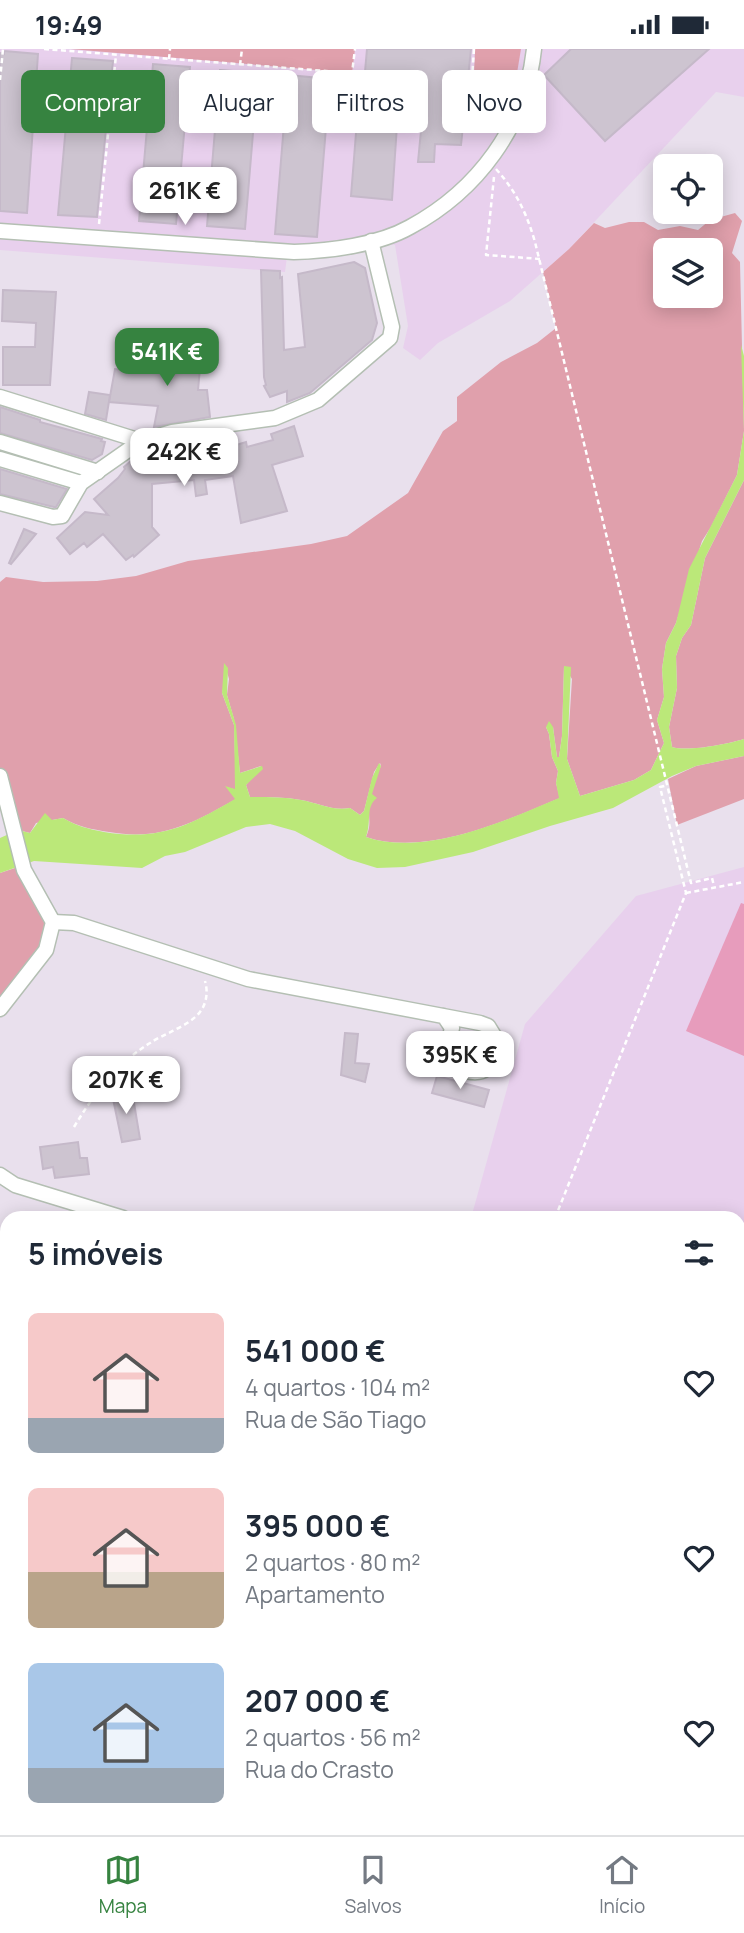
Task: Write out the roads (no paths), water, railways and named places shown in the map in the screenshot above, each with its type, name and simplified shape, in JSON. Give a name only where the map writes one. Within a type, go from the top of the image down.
[{"type":"street","points":[[0,231],[295,252],[327,251],[408,229],[466,186],[501,144],[523,101],[534,49]]},
{"type":"street","points":[[0,503],[53,517],[62,516],[81,484],[141,441],[172,432],[275,418],[318,400],[390,338],[393,327],[371,241]]},
{"type":"street","points":[[0,397],[141,441]]},
{"type":"street","points":[[0,442],[98,472]]},
{"type":"street","points":[[0,459],[81,484]]},
{"type":"street","points":[[0,776],[24,870],[53,922],[46,950],[0,1009]]},
{"type":"street","points":[[53,922],[74,923],[248,978],[444,1016],[480,1023],[488,1026],[496,1039],[492,1060],[481,1072],[472,1073],[453,1062],[448,1050],[452,1028],[444,1016]]},
{"type":"street","points":[[0,1175],[15,1185],[100,1211]]}]
